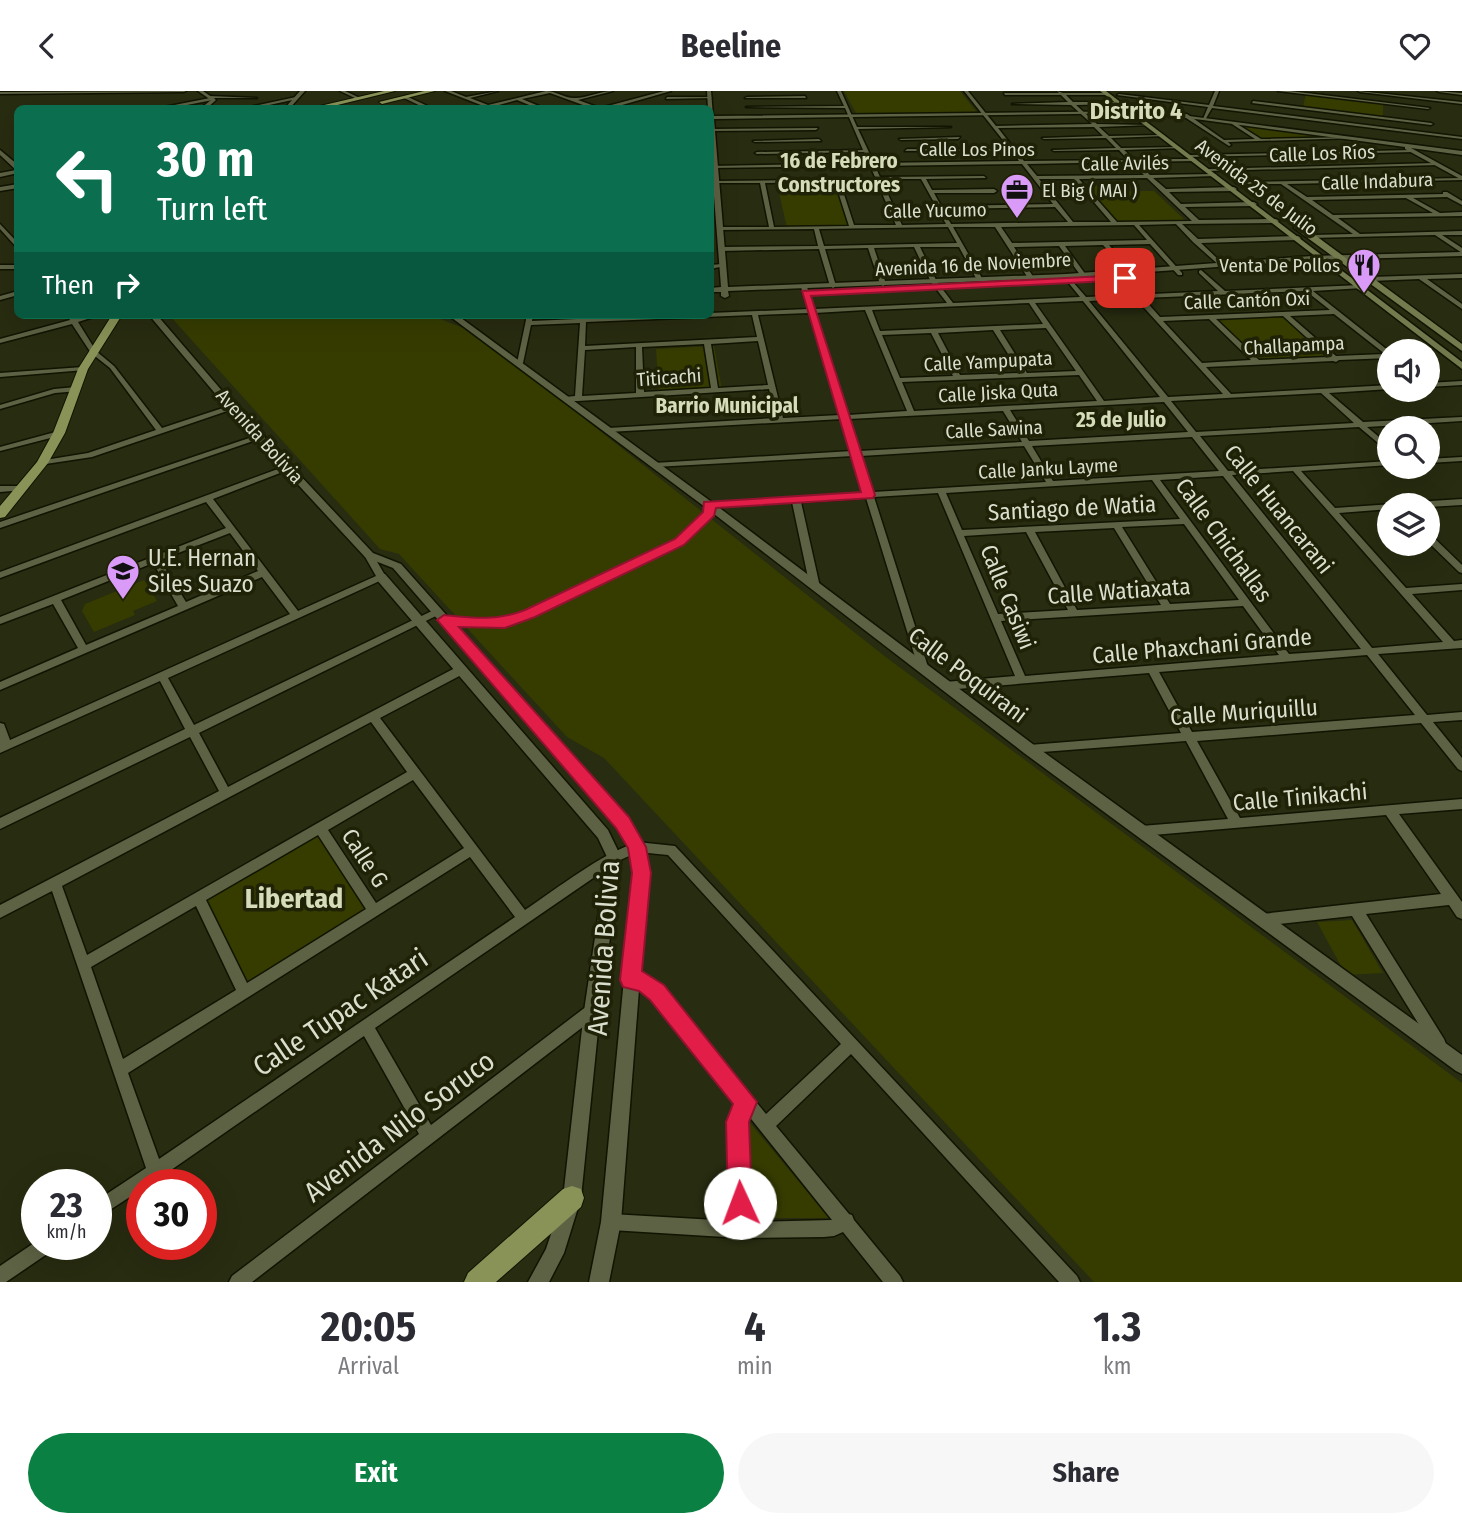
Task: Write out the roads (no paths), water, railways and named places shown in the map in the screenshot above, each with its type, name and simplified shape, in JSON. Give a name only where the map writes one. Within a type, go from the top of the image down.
[{"type":"main road","points":[[327,105],[392,91]]},
{"type":"main road","points":[[370,105],[432,91]]},
{"type":"main road","points":[[1111,93],[1119,103],[1136,111]]},
{"type":"main road","points":[[1111,93],[1136,111]]},
{"type":"main road","name":"Avenida 25 de Julio","points":[[1136,111],[1148,125],[1195,157]]},
{"type":"main road","name":"Avenida 25 de Julio","points":[[1136,111],[1214,172],[1270,206]]},
{"type":"main road","name":"Avenida 25 de Julio","points":[[1236,186],[1254,204],[1323,259],[1462,366]]},
{"type":"main road","name":"Avenida 25 de Julio","points":[[1291,221],[1462,348]]},
{"type":"main road","points":[[0,514],[42,463],[59,433],[83,369],[114,319]]},
{"type":"main road","points":[[477,1282],[572,1198]]},
{"type":"street","points":[[0,93],[184,91]]},
{"type":"street","points":[[200,91],[212,98]]},
{"type":"street","points":[[247,105],[265,91]]},
{"type":"street","points":[[290,105],[303,91]]},
{"type":"street","points":[[341,91],[358,98]]},
{"type":"street","points":[[447,91],[482,105]]},
{"type":"street","points":[[465,98],[496,91]]},
{"type":"street","points":[[495,105],[550,91],[589,105]]},
{"type":"street","points":[[575,100],[611,91]]},
{"type":"street","points":[[648,91],[667,98],[709,94]]},
{"type":"street","points":[[615,105],[669,91]]},
{"type":"street","points":[[745,91],[751,118]]},
{"type":"street","points":[[802,91],[808,107]]},
{"type":"street","points":[[839,91],[900,227]]},
{"type":"street","points":[[966,91],[1072,224]]},
{"type":"street","points":[[1160,91],[1177,92],[1172,102]]},
{"type":"street","points":[[1205,118],[1217,91]]},
{"type":"street","points":[[1249,111],[1256,91]]},
{"type":"street","points":[[1280,91],[1428,108]]},
{"type":"street","points":[[1360,91],[1461,103]]},
{"type":"street","points":[[1439,91],[1460,93],[1462,110]]},
{"type":"street","points":[[1061,92],[1197,222]]},
{"type":"street","points":[[0,100],[14,93]]},
{"type":"street","points":[[1004,93],[1023,115]]},
{"type":"street","points":[[1004,93],[1111,93],[1462,138]]},
{"type":"street","points":[[1290,107],[1294,93]]},
{"type":"street","points":[[405,97],[423,105]]},
{"type":"street","points":[[747,98],[805,97]]},
{"type":"street","points":[[206,105],[212,98]]},
{"type":"street","points":[[176,105],[212,98],[256,98]]},
{"type":"street","points":[[262,105],[296,98]]},
{"type":"street","points":[[666,104],[667,98]]},
{"type":"street","points":[[518,99],[533,105]]},
{"type":"street","points":[[1427,99],[1433,135]]},
{"type":"street","points":[[1252,102],[1431,124]]},
{"type":"street","points":[[1014,104],[1119,103]]},
{"type":"street","points":[[1389,119],[1390,103]]},
{"type":"street","points":[[748,107],[846,107]]},
{"type":"street","points":[[714,116],[1023,115],[1136,111],[1459,152]]},
{"type":"street","points":[[941,116],[965,150]]},
{"type":"street","points":[[1186,116],[1243,154]]},
{"type":"street","points":[[811,117],[823,152]]},
{"type":"street","points":[[1205,118],[1399,144],[1462,179]]},
{"type":"street","points":[[1332,134],[1334,122]]},
{"type":"street","points":[[1234,123],[1260,140]]},
{"type":"street","points":[[994,127],[1148,125]]},
{"type":"street","points":[[857,128],[949,127]]},
{"type":"street","points":[[1034,127],[1066,163]]},
{"type":"street","points":[[714,128],[816,129]]},
{"type":"street","points":[[895,128],[916,164]]},
{"type":"street","points":[[754,129],[760,166]]},
{"type":"street","points":[[1044,138],[1163,136]]},
{"type":"street","points":[[901,139],[957,138]]},
{"type":"street","points":[[1224,141],[1351,139],[1372,151]]},
{"type":"street","points":[[755,141],[819,140]]},
{"type":"street","points":[[1054,150],[1179,148]]},
{"type":"street","points":[[907,150],[1013,150]]},
{"type":"street","name":"Calle Los Pinos","points":[[714,167],[1134,162],[1243,154],[1412,151]]},
{"type":"street","points":[[0,152],[14,165]]},
{"type":"street","points":[[757,153],[865,152]]},
{"type":"street","points":[[1308,152],[1353,181]]},
{"type":"street","points":[[0,159],[8,157]]},
{"type":"street","points":[[976,163],[1005,206]]},
{"type":"street","name":"Calle Los Ríos","points":[[1214,172],[1436,164]]},
{"type":"street","name":"Calle Avilés","points":[[1035,178],[1150,177],[1214,172]]},
{"type":"street","points":[[725,293],[719,203],[715,184],[984,177]]},
{"type":"street","points":[[1075,177],[1115,223]]},
{"type":"street","points":[[923,178],[980,280]]},
{"type":"street","points":[[1164,191],[1283,183],[1462,179]]},
{"type":"street","points":[[1421,180],[1462,203]]},
{"type":"street","points":[[837,181],[852,227]]},
{"type":"street","points":[[762,182],[772,229]]},
{"type":"street","points":[[1283,183],[1358,235]]},
{"type":"street","points":[[931,192],[994,191]]},
{"type":"street","name":"Calle Indabura","points":[[1307,199],[1448,195]]},
{"type":"street","points":[[1407,196],[1439,215]]},
{"type":"street","points":[[1349,198],[1358,204]]},
{"type":"street","points":[[714,203],[719,203]]},
{"type":"street","points":[[1180,206],[1254,204]]},
{"type":"street","points":[[939,208],[1058,205]]},
{"type":"street","points":[[1367,210],[1377,216]]},
{"type":"street","points":[[1332,217],[1462,214]]},
{"type":"street","name":"Calle Yucumo","points":[[714,224],[772,229],[1276,221]]},
{"type":"street","points":[[1177,222],[1220,264]]},
{"type":"street","points":[[1135,223],[1177,271]]},
{"type":"street","points":[[997,225],[1031,278]]},
{"type":"street","points":[[0,226],[3,236]]},
{"type":"street","points":[[816,228],[833,286]]},
{"type":"street","points":[[1434,233],[1462,252]]},
{"type":"street","points":[[1312,237],[1462,233]]},
{"type":"street","points":[[1195,241],[1298,238]]},
{"type":"street","points":[[1010,245],[1150,241]]},
{"type":"street","points":[[1060,243],[1083,275]]},
{"type":"street","points":[[1105,243],[1129,271]]},
{"type":"street","points":[[916,245],[934,282],[952,306]]},
{"type":"street","points":[[714,246],[960,245]]},
{"type":"street","points":[[870,246],[883,284]]},
{"type":"street","points":[[1323,259],[1462,252]]},
{"type":"street","name":"Avenida 16 de Noviembre","points":[[714,296],[725,293],[805,290],[941,288],[1177,271],[1220,264],[1323,259]]},
{"type":"street","name":"Avenida 16 de Noviembre","points":[[805,290],[833,286],[1031,278],[1068,279],[1129,271],[1201,272],[1320,262],[1323,259]]},
{"type":"street","points":[[714,267],[722,266]]},
{"type":"street","points":[[1201,272],[1223,293]]},
{"type":"street","points":[[1371,279],[1462,276]]},
{"type":"street","points":[[1420,277],[1462,307]]},
{"type":"street","name":"Calle Huancarani","points":[[1068,279],[1462,766]]},
{"type":"street","points":[[714,315],[1361,287]]},
{"type":"street","points":[[1307,289],[1377,345]]},
{"type":"street","points":[[805,290],[924,670]]},
{"type":"street","name":"Avenida 16 de Noviembre","points":[[714,291],[725,293]]},
{"type":"street","points":[[1138,297],[1228,395]]},
{"type":"street","points":[[1450,299],[1462,298]]},
{"type":"street","points":[[1031,302],[1101,402]]},
{"type":"street","points":[[868,309],[911,413]]},
{"type":"street","name":"Calle Cantón Oxi","points":[[1160,319],[1336,312]]},
{"type":"street","points":[[755,314],[780,420]]},
{"type":"street","points":[[1285,315],[1336,359]]},
{"type":"street","points":[[1211,317],[1256,362]]},
{"type":"street","points":[[0,341],[69,319]]},
{"type":"street","points":[[73,319],[93,352],[107,361],[161,432]]},
{"type":"street","name":"Avenida Bolivia","points":[[156,319],[232,408],[369,555],[380,577],[603,834],[614,857],[592,1011],[572,1198],[563,1231],[538,1282]]},
{"type":"street","name":"Calle Poquirani","points":[[458,319],[573,399],[608,430],[1028,749],[1462,1065]]},
{"type":"street","points":[[520,363],[529,319],[583,322],[628,319]]},
{"type":"street","points":[[573,399],[583,348],[583,322]]},
{"type":"street","points":[[878,333],[1048,326]]},
{"type":"street","points":[[996,329],[1025,375]]},
{"type":"street","points":[[933,332],[958,379]]},
{"type":"street","points":[[583,348],[761,339]]},
{"type":"street","points":[[707,342],[715,390]]},
{"type":"street","points":[[639,345],[640,395]]},
{"type":"street","name":"Challapampa","points":[[1200,365],[1377,357]]},
{"type":"street","points":[[0,375],[83,369]]},
{"type":"street","name":"Calle Yampupata","points":[[898,380],[1080,373]]},
{"type":"street","points":[[1440,384],[1462,383]]},
{"type":"street","name":"Titicachi","points":[[573,399],[771,387]]},
{"type":"street","name":"Calle Jiska Quta","points":[[608,430],[1377,388]]},
{"type":"street","points":[[0,407],[54,391],[76,389]]},
{"type":"street","points":[[1323,391],[1377,440]]},
{"type":"street","points":[[42,463],[89,455],[232,408]]},
{"type":"street","points":[[1004,408],[1051,484]]},
{"type":"street","name":"Calle Sawina","points":[[653,464],[1462,419]]},
{"type":"street","points":[[0,449],[59,433]]},
{"type":"street","points":[[0,525],[261,437]]},
{"type":"street","points":[[1440,460],[1462,459]]},
{"type":"street","name":"Calle Janku Layme","points":[[709,505],[1377,464]]},
{"type":"street","points":[[0,575],[289,468]]},
{"type":"street","points":[[1296,469],[1403,591],[1457,644]]},
{"type":"street","name":"Calle Chichallas","points":[[1155,478],[1287,659]]},
{"type":"street","points":[[0,489],[23,488]]},
{"type":"street","name":"Calle Casiwi","points":[[941,491],[1021,680]]},
{"type":"street","points":[[208,498],[296,615]]},
{"type":"street","points":[[796,499],[815,587]]},
{"type":"street","points":[[1440,503],[1462,502]]},
{"type":"street","points":[[0,824],[419,621],[441,616],[483,625],[505,623],[530,614],[680,542],[709,513],[709,505]]},
{"type":"street","points":[[1332,510],[1377,507]]},
{"type":"street","name":"Santiago de Watia","points":[[961,533],[1185,521]]},
{"type":"street","points":[[1116,524],[1167,607]]},
{"type":"street","points":[[0,621],[231,529]]},
{"type":"street","points":[[1029,529],[1074,613]]},
{"type":"street","points":[[1440,549],[1462,570]]},
{"type":"street","name":"Avenida Bolivia","points":[[369,555],[397,566],[623,823],[637,847],[641,873],[611,1222],[599,1282]]},
{"type":"street","points":[[155,559],[184,607]]},
{"type":"street","points":[[0,686],[263,573]]},
{"type":"street","points":[[0,727],[3,747],[380,577]]},
{"type":"street","points":[[1403,591],[1462,587]]},
{"type":"street","points":[[55,599],[84,650]]},
{"type":"street","name":"Calle Watiaxata","points":[[996,618],[1245,603]]},
{"type":"street","name":"Calle Phaxchani Grande","points":[[945,686],[1457,644]]},
{"type":"street","points":[[0,912],[461,670]]},
{"type":"street","points":[[1152,670],[1237,823]]},
{"type":"street","points":[[162,676],[226,793]]},
{"type":"street","name":"Calle Muriquillu","points":[[1028,749],[1462,716]]},
{"type":"street","points":[[373,717],[523,918]]},
{"type":"street","points":[[84,964],[415,773]]},
{"type":"street","name":"Calle Tinikachi","points":[[1141,831],[1462,804]]},
{"type":"street","points":[[1389,810],[1462,913]]},
{"type":"street","name":"Calle G","points":[[320,828],[374,911]]},
{"type":"street","points":[[637,847],[671,850],[1071,1282]]},
{"type":"street","name":"Calle Tupac Katari","points":[[158,1169],[523,918],[614,857],[637,847]]},
{"type":"street","points":[[121,1069],[473,849]]},
{"type":"street","points":[[55,883],[154,1169]]},
{"type":"street","points":[[198,898],[244,992]]},
{"type":"street","points":[[1262,920],[1452,899]]},
{"type":"street","points":[[1355,909],[1444,1052]]},
{"type":"street","points":[[631,980],[644,982],[657,993],[894,1282]]},
{"type":"street","name":"Avenida Nilo Soruco","points":[[238,1282],[592,1011]]},
{"type":"street","points":[[366,1026],[429,1136]]},
{"type":"street","points":[[765,1125],[850,1045]]},
{"type":"street","points":[[741,1230],[737,1122],[746,1102]]},
{"type":"street","points":[[611,1222],[741,1230],[824,1229],[834,1228],[846,1221]]},
{"type":"street","points":[[0,1276],[24,1260]]},
{"type":"place","name":"El Big ( MAI )","points":[[1017,220]]},
{"type":"place","name":"Venta De Pollos","points":[[1364,295]]},
{"type":"place","name":"U.E. Hernan Siles Suazo","points":[[123,601]]},
{"type":"district","name":"Distrito 4","points":[[1136,111]]},
{"type":"district","name":"16 de Febrero Constructores","points":[[839,173]]},
{"type":"district","name":"Barrio Municipal","points":[[727,406]]},
{"type":"district","name":"25 de Julio","points":[[1121,420]]},
{"type":"district","name":"Libertad","points":[[294,898]]}]
